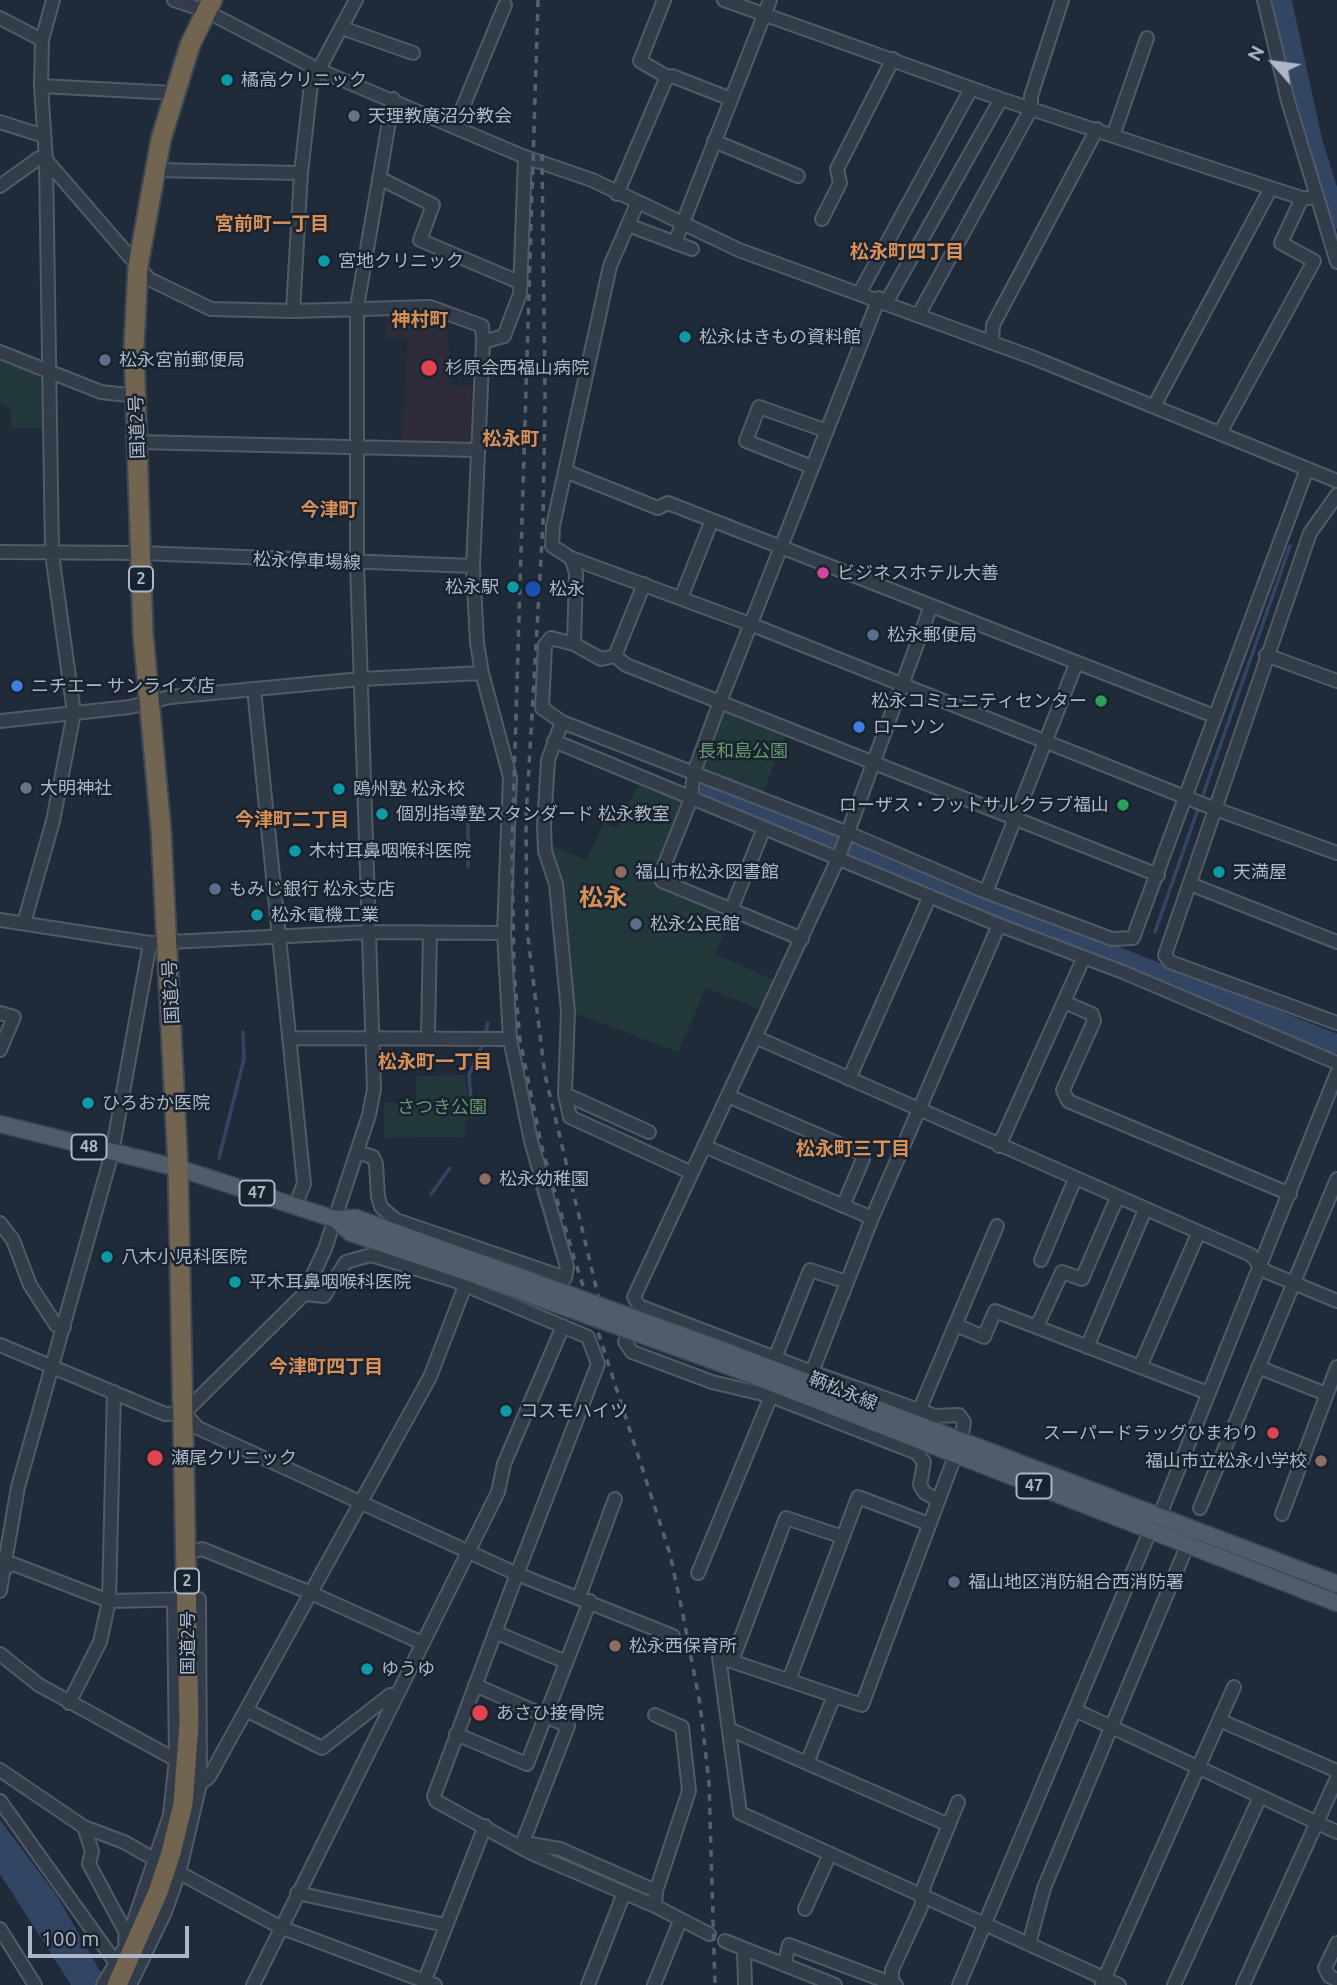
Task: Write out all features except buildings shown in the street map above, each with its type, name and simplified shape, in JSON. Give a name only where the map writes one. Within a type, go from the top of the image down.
[{"type":"highway","name":"国道2号","points":[[119,1980],[158,1892],[183,1804],[188,1724],[181,1599],[187,1553],[178,1168],[170,970],[159,942],[150,702],[143,633],[136,396],[138,266],[154,170],[174,93],[190,45],[209,6]]},
{"type":"main road","name":"48","points":[[0,1124],[178,1168]]},
{"type":"main road","name":"鞆松永線","points":[[178,1168],[335,1219],[351,1233],[481,1270],[961,1440],[1337,1584]]},
{"type":"main road","name":"鞆松永線","points":[[734,1361],[954,1456],[1337,1603]]},
{"type":"street","points":[[24,923],[53,821],[74,713],[52,554],[46,160],[41,86],[42,40],[52,0]]},
{"type":"street","points":[[174,0],[209,6],[319,70],[525,157],[592,180],[637,204],[739,250],[992,341],[1337,481]]},
{"type":"street","points":[[293,311],[302,173],[312,84],[356,0]]},
{"type":"street","points":[[664,0],[640,61],[669,78],[731,99]]},
{"type":"street","points":[[724,0],[1001,100],[1303,198],[1317,198]]},
{"type":"street","points":[[675,243],[770,0]]},
{"type":"street","points":[[919,314],[1031,109],[1031,96],[1062,0]]},
{"type":"street","points":[[1264,0],[1288,101],[1337,262]]},
{"type":"street","points":[[455,126],[505,5]]},
{"type":"street","points":[[0,18],[42,40]]},
{"type":"street","points":[[342,28],[414,53]]},
{"type":"street","points":[[1114,136],[1147,38]]},
{"type":"street","points":[[822,219],[840,183],[837,169],[893,60]]},
{"type":"street","points":[[617,194],[666,79],[669,78]]},
{"type":"street","points":[[41,86],[174,93]]},
{"type":"street","points":[[860,292],[971,89]]},
{"type":"street","points":[[0,1345],[53,1365],[165,1415],[184,1413],[304,1294],[335,1219],[357,1152],[373,1089],[357,563],[357,307],[393,99]]},
{"type":"street","points":[[802,939],[662,881],[660,876],[691,799],[695,772],[750,624],[812,467],[883,300],[1001,100]]},
{"type":"street","points":[[0,122],[44,136]]},
{"type":"street","points":[[992,341],[993,325],[1097,129]]},
{"type":"street","points":[[714,141],[798,176]]},
{"type":"street","points":[[483,342],[504,336],[520,295],[525,157]]},
{"type":"street","points":[[0,186],[39,158],[46,160],[149,279],[211,309],[293,311],[357,307],[430,307],[482,326],[473,566],[477,643],[482,673],[510,777],[504,933],[510,1039],[531,1141],[567,1267],[548,1320]]},
{"type":"street","points":[[154,170],[302,173]]},
{"type":"street","points":[[379,178],[433,205],[420,240],[521,283]]},
{"type":"street","points":[[1154,406],[1271,188]]},
{"type":"street","points":[[1220,433],[1314,261],[1281,243],[1303,198]]},
{"type":"street","points":[[637,204],[610,266],[553,526],[552,546],[570,558],[750,624],[1212,808],[1337,853]]},
{"type":"street","points":[[628,225],[692,249]]},
{"type":"street","points":[[0,352],[100,392],[136,396]]},
{"type":"street","points":[[812,467],[746,442],[759,407],[827,431]]},
{"type":"street","points":[[138,442],[477,450]]},
{"type":"street","points":[[615,656],[601,659],[574,644],[551,638],[545,645],[542,708],[562,722],[846,832],[986,892],[1112,939],[1133,938],[1190,799],[1214,716],[1307,469]]},
{"type":"street","points":[[565,471],[658,508],[668,503],[1214,716]]},
{"type":"street","points":[[1337,495],[1310,533],[1212,808],[1190,884],[1165,955],[1170,962],[1337,1023]]},
{"type":"street","points":[[681,598],[712,520]]},
{"type":"street","points":[[1288,522],[1310,533]]},
{"type":"street","name":"松永停車場線","points":[[0,551],[52,554],[141,553],[473,566]]},
{"type":"street","points":[[570,558],[576,573],[574,644]]},
{"type":"street","points":[[615,656],[644,584]]},
{"type":"street","points":[[931,606],[838,859],[634,1297],[639,1306],[775,1358],[934,1416],[959,1415],[964,1422],[961,1440],[862,1705],[719,1657],[740,1813],[985,1923],[1102,1981],[1119,1985]]},
{"type":"street","points":[[1266,655],[1337,681]]},
{"type":"street","points":[[615,656],[625,665],[1158,875]]},
{"type":"street","points":[[986,892],[1076,664]]},
{"type":"street","points":[[0,721],[254,689],[361,679],[482,673]]},
{"type":"street","points":[[254,689],[304,1184],[295,1206]]},
{"type":"street","points":[[562,722],[554,741],[546,780],[544,825],[545,850],[556,884],[568,1012],[565,1094],[570,1117],[692,1172]]},
{"type":"street","points":[[554,741],[1337,1063]]},
{"type":"street","points":[[731,910],[764,828]]},
{"type":"street","points":[[1190,884],[1337,942]]},
{"type":"street","points":[[849,1079],[930,896]]},
{"type":"street","points":[[0,920],[159,942],[368,932],[504,933]]},
{"type":"street","points":[[812,1372],[872,1218],[999,925]]},
{"type":"street","points":[[428,1037],[430,933]]},
{"type":"street","points":[[0,1591],[18,1487],[112,1153],[147,966],[159,942]]},
{"type":"street","points":[[999,1146],[1084,957]]},
{"type":"street","points":[[147,966],[170,970]]},
{"type":"street","points":[[1064,1002],[1091,1014],[1094,1021],[1063,1090],[1069,1101],[1290,1194]]},
{"type":"street","points":[[0,1013],[14,1017],[0,1050]]},
{"type":"street","points":[[755,1037],[1075,1180],[1251,1255],[1260,1266],[1337,1301]]},
{"type":"street","points":[[289,1038],[510,1039]]},
{"type":"street","points":[[959,1985],[1150,1531],[1160,1515],[1337,1073]]},
{"type":"street","points":[[565,1094],[649,1132]]},
{"type":"street","points":[[728,1096],[860,1153],[863,1159],[843,1206]]},
{"type":"street","points":[[704,1146],[872,1218]]},
{"type":"street","points":[[357,1152],[373,1157],[376,1164],[377,1197],[381,1207],[396,1220],[565,1278]]},
{"type":"street","points":[[1200,1508],[1337,1179]]},
{"type":"street","points":[[1041,1260],[1075,1180]]},
{"type":"street","points":[[1037,1326],[1062,1272],[1082,1279],[1117,1198]]},
{"type":"street","points":[[1087,1348],[1144,1210]]},
{"type":"street","points":[[0,1223],[13,1240],[30,1285],[56,1325],[64,1327]]},
{"type":"street","points":[[919,1411],[997,1226]]},
{"type":"street","points":[[1140,1367],[1198,1234]]},
{"type":"street","points":[[304,1294],[324,1296],[346,1262],[371,1255],[465,1286],[588,1337],[598,1364],[434,1796],[436,1801],[485,1826],[709,1934]]},
{"type":"street","points":[[775,1358],[810,1270],[847,1282]]},
{"type":"street","points":[[202,1776],[246,1710],[430,1377],[465,1286]]},
{"type":"street","points":[[639,1306],[625,1342],[632,1352],[712,1382],[771,1396],[918,1453],[924,1462],[920,1485],[925,1493],[939,1500]]},
{"type":"street","points":[[956,1325],[984,1337],[995,1311],[1208,1393]]},
{"type":"street","points":[[253,1985],[498,1492],[504,1464],[563,1326]]},
{"type":"street","points":[[1258,1367],[1326,1394]]},
{"type":"street","points":[[1282,1514],[1337,1367]]},
{"type":"street","points":[[69,1703],[100,1642],[110,1601],[114,1392]]},
{"type":"street","points":[[698,1573],[771,1396]]},
{"type":"street","points":[[184,1413],[198,1428],[468,1553],[673,1636]]},
{"type":"street","points":[[789,1680],[858,1497],[929,1524]]},
{"type":"street","points":[[456,1734],[527,1764],[566,1662],[615,1499]]},
{"type":"street","points":[[732,1661],[786,1518],[843,1537]]},
{"type":"street","points":[[1029,1944],[1044,1888],[1187,1546]]},
{"type":"street","points":[[187,1553],[202,1549],[312,1593],[422,1643]]},
{"type":"street","points":[[2,1570],[13,1564],[110,1601],[199,1599],[202,1776],[165,1912],[119,1980]]},
{"type":"street","points":[[125,1947],[159,1862],[170,1815],[178,1761],[181,1599]]},
{"type":"street","points":[[495,1632],[566,1662]]},
{"type":"street","points":[[0,1654],[39,1685],[178,1761]]},
{"type":"street","points":[[475,1685],[568,1726],[523,1845]]},
{"type":"street","points":[[1102,1981],[1234,1687]]},
{"type":"street","points":[[246,1710],[322,1748],[390,1695],[396,1696]]},
{"type":"street","points":[[807,1763],[834,1696]]},
{"type":"street","points":[[1075,1710],[1337,1832]]},
{"type":"street","points":[[654,1906],[656,1891],[689,1791],[682,1727],[655,1715]]},
{"type":"street","points":[[1219,1720],[1337,1771]]},
{"type":"street","points":[[729,1729],[949,1825]]},
{"type":"street","points":[[0,1769],[84,1827],[124,1842],[159,1862]]},
{"type":"street","points":[[1243,1985],[1337,1778]]},
{"type":"street","points":[[1174,1985],[1260,1797]]},
{"type":"street","points":[[0,1801],[119,1980]]},
{"type":"street","points":[[784,1965],[789,1945],[894,1985],[892,1970],[921,1907],[922,1896],[958,1802]]},
{"type":"street","points":[[177,1872],[280,1927],[428,1983],[445,1924],[485,1826]]},
{"type":"street","points":[[84,1827],[92,1851],[89,1864],[126,1933],[119,1980]]},
{"type":"street","points":[[523,1845],[560,1849],[656,1891]]},
{"type":"street","points":[[805,1909],[830,1854]]},
{"type":"street","points":[[297,1892],[445,1924]]},
{"type":"street","points":[[588,1985],[624,1893]]},
{"type":"street","points":[[653,1985],[680,1921]]},
{"type":"street","points":[[0,1929],[35,1985]]},
{"type":"street","points":[[725,1941],[835,1985]]},
{"type":"street","points":[[1337,1942],[1325,1968],[1329,1976],[1337,1980]]},
{"type":"street","points":[[744,1950],[745,1985]]},
{"type":"shaded area","name":"杉原会西福山病院","points":[[386,311],[430,311],[447,320],[451,386],[472,387],[470,446],[402,445],[408,338],[386,338]]},
{"type":"green space","points":[[0,358],[44,374],[45,428],[11,428],[10,409],[0,403]]},
{"type":"green space","name":"長和島公園","points":[[721,707],[787,732],[763,793],[699,769]]},
{"type":"green space","points":[[639,783],[683,803],[652,882],[733,915],[715,954],[776,981],[762,1010],[706,988],[678,1052],[572,1012],[548,844],[586,860],[604,823],[617,828]]},
{"type":"green space","name":"さつき公園","points":[[465,1075],[469,1119],[465,1120],[465,1137],[384,1138],[384,1103],[416,1102],[416,1076]]},
{"type":"water","points":[[0,1820],[57,1896],[108,1985],[71,1985],[0,1874]]},
{"type":"waterway","points":[[1282,0],[1313,142],[1337,219]]},
{"type":"waterway","points":[[1155,932],[1290,546]]},
{"type":"waterway","points":[[708,793],[1337,1044]]},
{"type":"waterway","points":[[468,810],[468,866]]},
{"type":"waterway","points":[[485,1035],[488,1023]]},
{"type":"waterway","points":[[219,1158],[244,1059],[243,1032]]},
{"type":"waterway","points":[[472,1116],[469,1075],[482,1046]]},
{"type":"waterway","points":[[431,1194],[450,1168]]},
{"type":"waterway","points":[[537,1189],[557,1256]]},
{"type":"railway","points":[[538,0],[512,845],[514,971],[520,1040],[542,1148],[575,1261],[670,1554],[682,1610],[700,1704],[709,1783],[715,1985]]},
{"type":"railway","points":[[542,154],[545,396],[543,524],[526,818],[527,930],[545,1075],[605,1324]]},
{"type":"place","name":"橘高クリニック","points":[[227,80]]},
{"type":"place","name":"天理教廣沼分教会","points":[[354,116]]},
{"type":"place","name":"宮地クリニック","points":[[324,261]]},
{"type":"place","name":"松永はきもの資料館","points":[[685,337]]},
{"type":"place","name":"松永宮前郵便局","points":[[105,360]]},
{"type":"place","name":"杉原会西福山病院","points":[[429,368]]},
{"type":"place","name":"ビジネスホテル大善","points":[[823,573]]},
{"type":"place","name":"松永駅","points":[[513,587]]},
{"type":"place","name":"松永","points":[[533,589]]},
{"type":"place","name":"松永郵便局","points":[[873,635]]},
{"type":"place","name":"ニチエー サンライズ店","points":[[17,686]]},
{"type":"place","name":"松永コミュニティセンター","points":[[1101,701]]},
{"type":"place","name":"ローソン","points":[[859,727]]},
{"type":"place","name":"大明神社","points":[[26,788]]},
{"type":"place","name":"鴎州塾 松永校","points":[[339,789]]},
{"type":"place","name":"ローザス・フットサルクラブ福山","points":[[1123,805]]},
{"type":"place","name":"個別指導塾スタンダード 松永教室","points":[[382,814]]},
{"type":"place","name":"木村耳鼻咽喉科医院","points":[[295,851]]},
{"type":"place","name":"福山市松永図書館","points":[[621,872]]},
{"type":"place","name":"天満屋","points":[[1219,872]]},
{"type":"place","name":"もみじ銀行 松永支店","points":[[215,889]]},
{"type":"place","name":"松永電機工業","points":[[257,915]]},
{"type":"place","name":"松永公民館","points":[[636,924]]},
{"type":"place","name":"ひろおか医院","points":[[88,1103]]},
{"type":"place","name":"松永幼稚園","points":[[485,1179]]},
{"type":"place","name":"八木小児科医院","points":[[107,1257]]},
{"type":"place","name":"平木耳鼻咽喉科医院","points":[[235,1282]]},
{"type":"place","name":"コスモハイツ","points":[[506,1411]]},
{"type":"place","name":"スーパードラッグひまわり","points":[[1273,1433]]},
{"type":"place","name":"瀬尾クリニック","points":[[155,1458]]},
{"type":"place","name":"福山市立松永小学校","points":[[1321,1461]]},
{"type":"place","name":"福山地区消防組合西消防署","points":[[954,1582]]},
{"type":"place","name":"松永西保育所","points":[[615,1646]]},
{"type":"place","name":"ゆうゆ","points":[[367,1669]]},
{"type":"place","name":"あさひ接骨院","points":[[480,1713]]},
{"type":"district","name":"宮前町一丁目","points":[[272,224]]},
{"type":"district","name":"松永町四丁目","points":[[907,252]]},
{"type":"district","name":"神村町","points":[[420,320]]},
{"type":"district","name":"松永町","points":[[511,439]]},
{"type":"district","name":"今津町","points":[[329,510]]},
{"type":"district","name":"今津町二丁目","points":[[292,820]]},
{"type":"district","name":"松永","points":[[603,898]]},
{"type":"district","name":"松永町一丁目","points":[[435,1062]]},
{"type":"district","name":"松永町三丁目","points":[[853,1149]]},
{"type":"district","name":"今津町四丁目","points":[[326,1367]]}]
